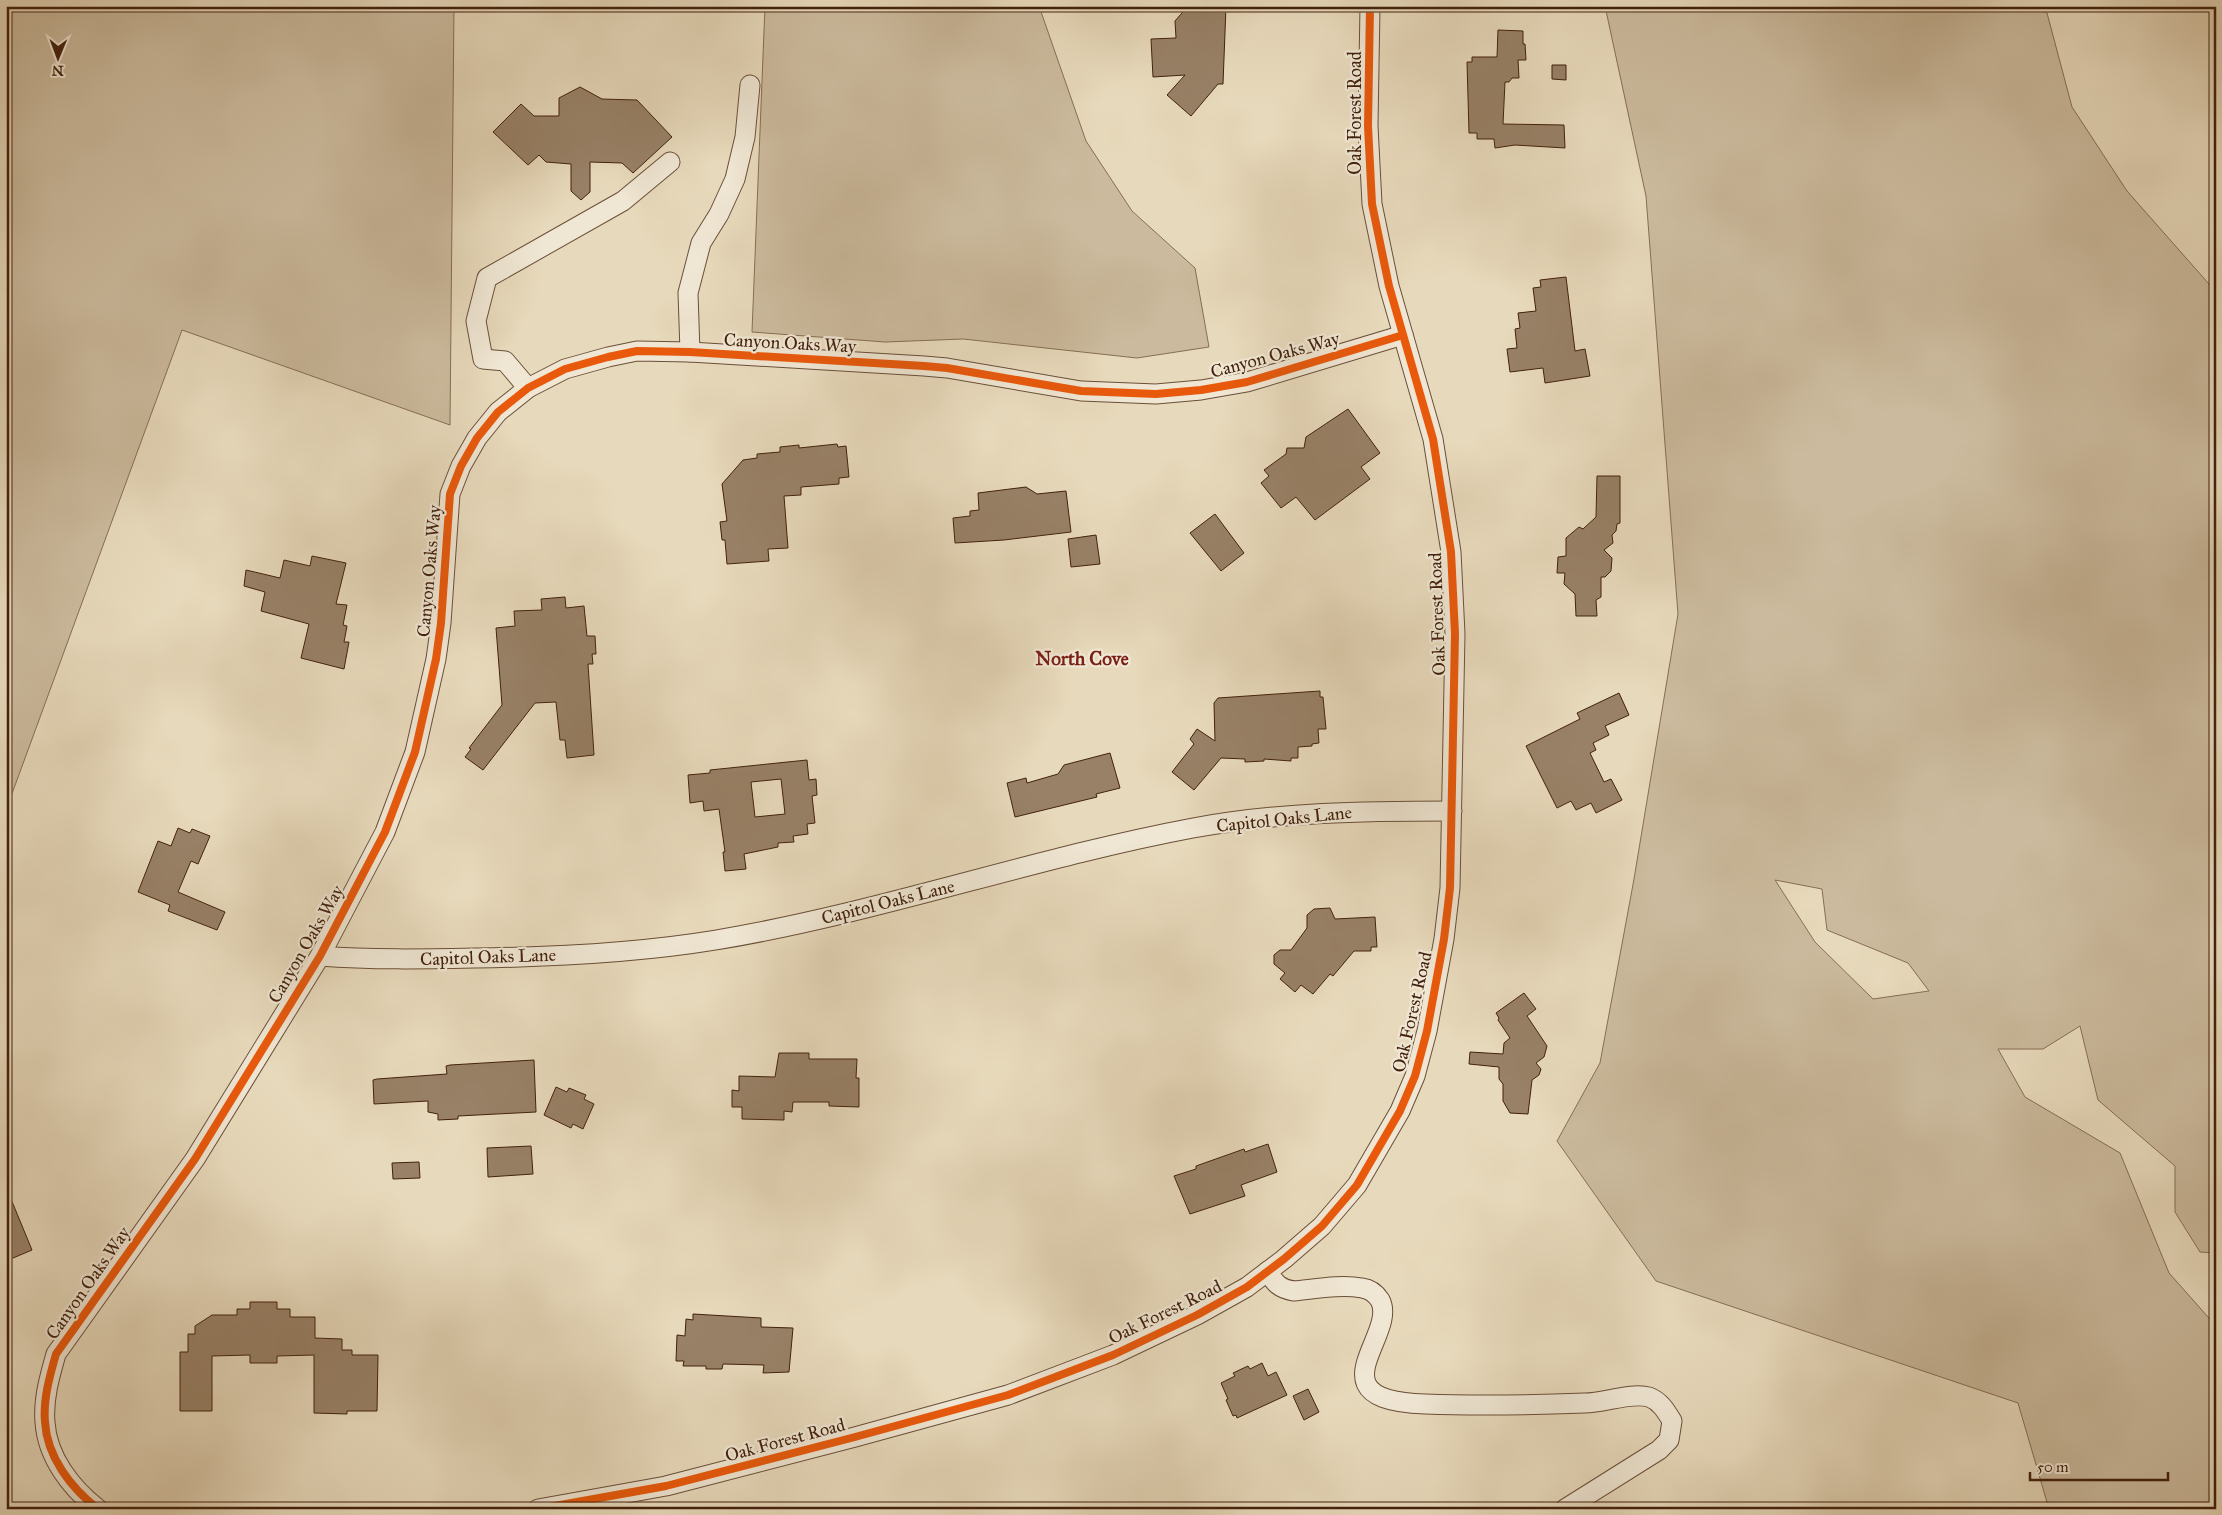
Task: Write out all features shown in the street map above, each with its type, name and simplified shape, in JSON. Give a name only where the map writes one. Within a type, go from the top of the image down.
[{"type":"street","name":"Oak Forest Road","points":[[538,1509],[666,1486],[855,1437],[1008,1394],[1113,1355],[1197,1315],[1247,1287],[1322,1226],[1357,1184],[1400,1111],[1415,1076],[1427,1031],[1444,939],[1450,888],[1455,634],[1451,552],[1433,439],[1384,268],[1372,204],[1368,126],[1370,6]]},
{"type":"street","points":[[690,352],[688,293],[701,243],[719,214],[735,179],[745,137],[750,85]]},
{"type":"street","points":[[528,388],[505,361],[483,358],[476,321],[487,278],[623,201],[670,162]]},
{"type":"street","name":"Canyon Oaks Way","points":[[98,1509],[83,1497],[66,1477],[54,1455],[45,1422],[48,1380],[56,1354],[195,1159],[320,956],[385,832],[415,752],[437,650],[450,494],[461,466],[477,438],[498,412],[528,388],[565,369],[608,357],[637,352],[690,352],[947,368],[1080,391],[1156,394],[1200,390],[1247,382],[1403,335]]},
{"type":"street","name":"Capitol Oaks Lane","points":[[320,956],[369,960],[518,957],[596,953],[676,945],[715,940],[823,918],[1125,843],[1196,828],[1270,818],[1357,811],[1452,811]]},
{"type":"street","points":[[1268,1271],[1277,1286],[1285,1290],[1362,1288],[1370,1290],[1378,1297],[1383,1306],[1383,1318],[1366,1358],[1366,1380],[1370,1388],[1379,1396],[1392,1401],[1425,1404],[1587,1403],[1639,1395],[1650,1397],[1658,1402],[1672,1421],[1669,1440],[1659,1450],[1565,1509]]},
{"type":"shaded area","points":[[6,6],[454,6],[450,425],[182,330],[6,810]]},
{"type":"shaded area","points":[[765,6],[1039,6],[1086,141],[1132,211],[1195,268],[1209,347],[1137,358],[963,339],[885,342],[752,332]]},
{"type":"shaded area","points":[[1605,6],[2033,6],[2047,13],[2072,107],[2127,191],[2216,292],[2216,1253],[2200,1252],[2175,1212],[2175,1166],[2098,1100],[2080,1026],[2043,1049],[1998,1049],[2025,1097],[2120,1153],[2169,1273],[2216,1326],[2216,1509],[2049,1509],[2018,1403],[1656,1281],[1557,1141],[1600,1063],[1634,879],[1678,614],[1646,196]],"holes":[[[1775,880],[1822,889],[1827,930],[1908,963],[1929,991],[1873,999],[1815,942]]]},
{"type":"building","points":[[1188,6],[1226,6],[1223,84],[1218,84],[1191,116],[1167,95],[1185,75],[1153,77],[1151,39],[1176,38],[1175,21]]},
{"type":"building","points":[[1498,30],[1523,31],[1526,60],[1518,60],[1519,78],[1512,78],[1509,82],[1505,82],[1503,124],[1564,125],[1565,148],[1515,145],[1495,148],[1494,139],[1477,139],[1477,133],[1469,133],[1467,62],[1472,62],[1472,57],[1497,57]]},
{"type":"building","points":[[1552,65],[1566,65],[1566,80],[1552,79]]},
{"type":"building","points":[[580,87],[602,99],[637,100],[672,137],[633,173],[622,163],[590,162],[590,192],[581,200],[571,191],[571,164],[546,162],[539,155],[528,165],[493,132],[521,104],[534,116],[559,116],[559,98]]},
{"type":"building","points":[[1566,277],[1575,351],[1585,349],[1590,376],[1545,383],[1543,368],[1510,372],[1507,349],[1517,348],[1515,329],[1520,328],[1518,313],[1536,311],[1533,288],[1541,287],[1540,280]]},
{"type":"building","points":[[1348,409],[1380,453],[1361,467],[1370,479],[1315,520],[1296,497],[1281,508],[1261,483],[1269,476],[1264,470],[1286,454],[1287,448],[1304,448],[1306,437]]},
{"type":"building","points":[[837,444],[838,447],[846,446],[849,477],[839,478],[839,484],[801,487],[801,495],[784,496],[788,548],[768,549],[769,561],[727,564],[725,540],[722,540],[720,522],[727,521],[722,484],[743,460],[757,458],[757,454],[780,452],[780,447],[799,445],[799,448]]},
{"type":"building","points":[[1597,476],[1620,476],[1620,523],[1617,524],[1616,531],[1612,535],[1613,543],[1604,550],[1612,558],[1611,571],[1605,577],[1601,577],[1601,597],[1596,600],[1597,616],[1576,616],[1575,594],[1564,584],[1565,573],[1557,573],[1558,557],[1566,556],[1566,538],[1579,527],[1583,529],[1596,517]]},
{"type":"building","points":[[1026,487],[1037,494],[1066,491],[1071,532],[1004,540],[955,543],[953,518],[970,516],[970,511],[979,510],[978,493]]},
{"type":"building","points":[[1215,514],[1244,553],[1221,571],[1190,533]]},
{"type":"building","points":[[1096,535],[1100,564],[1071,567],[1068,539]]},
{"type":"building","points":[[312,556],[346,563],[336,604],[347,605],[343,625],[347,626],[344,642],[349,642],[344,669],[301,658],[309,624],[261,611],[265,592],[244,586],[246,570],[280,578],[284,560],[310,566]]},
{"type":"building","points":[[565,597],[566,608],[584,606],[587,636],[595,636],[596,654],[592,654],[593,664],[588,664],[594,755],[567,758],[565,740],[560,740],[556,702],[535,703],[483,770],[465,757],[471,749],[469,748],[502,705],[496,628],[515,626],[514,611],[542,610],[541,599]]},
{"type":"building","points":[[1320,691],[1320,697],[1323,697],[1326,729],[1318,729],[1319,743],[1312,744],[1312,746],[1298,747],[1298,758],[1291,758],[1291,761],[1264,759],[1264,761],[1245,762],[1245,759],[1221,758],[1194,790],[1172,772],[1194,744],[1190,739],[1197,729],[1215,741],[1214,703],[1218,698]]},
{"type":"building","points":[[1619,693],[1629,715],[1605,726],[1609,735],[1593,743],[1596,750],[1590,753],[1604,782],[1611,779],[1622,800],[1596,813],[1591,803],[1576,810],[1571,801],[1557,808],[1526,746],[1580,719],[1577,713]]},
{"type":"building","points":[[1110,753],[1120,788],[1096,794],[1097,797],[1015,817],[1007,783],[1026,778],[1027,783],[1058,774],[1064,765]]},
{"type":"building","points":[[807,760],[809,780],[816,779],[817,795],[812,796],[815,823],[807,824],[808,834],[793,836],[794,842],[778,843],[778,847],[744,854],[746,869],[725,871],[723,852],[725,852],[719,809],[704,811],[703,801],[690,803],[688,775],[710,773],[710,770]],"holes":[[[781,779],[785,814],[755,817],[751,782]]]},
{"type":"building","points":[[178,828],[190,833],[192,829],[210,836],[198,864],[191,861],[178,892],[225,912],[217,930],[168,911],[170,905],[138,892],[158,841],[171,846]]},
{"type":"building","points":[[1330,908],[1335,919],[1375,917],[1377,947],[1371,947],[1371,951],[1354,951],[1333,976],[1330,974],[1313,994],[1301,985],[1295,992],[1280,979],[1285,973],[1274,964],[1274,955],[1280,950],[1291,950],[1307,928],[1307,915],[1314,909]]},
{"type":"building","points":[[1524,993],[1536,1009],[1527,1016],[1547,1046],[1544,1057],[1536,1063],[1541,1069],[1539,1075],[1532,1080],[1528,1114],[1510,1113],[1503,1101],[1503,1084],[1499,1079],[1499,1067],[1469,1064],[1470,1052],[1503,1054],[1504,1043],[1510,1038],[1498,1020],[1499,1018],[1496,1013]]},
{"type":"building","points":[[779,1053],[809,1053],[809,1059],[857,1059],[856,1078],[859,1078],[859,1107],[829,1106],[829,1102],[793,1102],[792,1112],[784,1111],[784,1120],[742,1119],[742,1107],[732,1107],[732,1090],[739,1091],[739,1076],[775,1077]]},
{"type":"building","points":[[534,1060],[536,1112],[458,1116],[458,1119],[438,1120],[438,1114],[428,1112],[428,1101],[374,1104],[373,1080],[447,1074],[446,1066],[450,1065]]},
{"type":"building","points":[[556,1087],[567,1092],[569,1088],[586,1095],[584,1099],[594,1104],[583,1129],[573,1124],[571,1128],[544,1115]]},
{"type":"building","points":[[1268,1144],[1277,1172],[1241,1185],[1245,1196],[1190,1214],[1174,1176],[1244,1149],[1245,1152]]},
{"type":"building","points":[[531,1146],[533,1174],[488,1177],[487,1148]]},
{"type":"building","points":[[419,1162],[420,1178],[393,1179],[392,1163]]},
{"type":"building","points":[[6,1187],[32,1250],[6,1261]]},
{"type":"building","points":[[250,1302],[277,1302],[277,1309],[290,1309],[290,1317],[315,1317],[315,1338],[342,1339],[342,1350],[352,1350],[352,1355],[378,1355],[377,1411],[347,1411],[347,1414],[314,1413],[314,1355],[277,1356],[277,1363],[250,1363],[250,1355],[212,1356],[212,1411],[180,1411],[180,1352],[188,1352],[188,1334],[195,1334],[195,1326],[212,1315],[237,1315],[237,1309],[250,1309]]},
{"type":"building","points":[[693,1314],[761,1318],[761,1327],[793,1328],[789,1372],[763,1373],[764,1365],[723,1364],[722,1369],[706,1369],[706,1366],[683,1366],[684,1361],[676,1361],[677,1335],[685,1336],[686,1319],[693,1320]]},
{"type":"building","points":[[1262,1363],[1268,1376],[1276,1372],[1287,1395],[1237,1418],[1236,1415],[1233,1416],[1221,1383],[1235,1376],[1233,1373],[1248,1366],[1250,1369]]},
{"type":"building","points":[[1308,1389],[1319,1412],[1304,1420],[1293,1396]]},
{"type":"cycle path","points":[[538,1509],[666,1486],[855,1437],[1008,1395],[1113,1355],[1197,1315],[1247,1287],[1284,1259],[1322,1226],[1357,1185],[1400,1111],[1415,1076],[1427,1031],[1444,939],[1450,888],[1455,634],[1451,552],[1433,439],[1389,286],[1372,204],[1368,126],[1370,6]]},
{"type":"cycle path","points":[[98,1509],[88,1501],[62,1471],[50,1447],[45,1422],[46,1396],[56,1354],[195,1159],[320,956],[385,832],[415,752],[436,659],[441,623],[450,494],[461,466],[477,438],[498,412],[528,388],[565,369],[637,351],[690,352],[924,366],[947,368],[1081,391],[1156,394],[1201,390],[1247,382],[1403,335]]},
{"type":"district","name":"North Cove","points":[[1082,658]]}]
